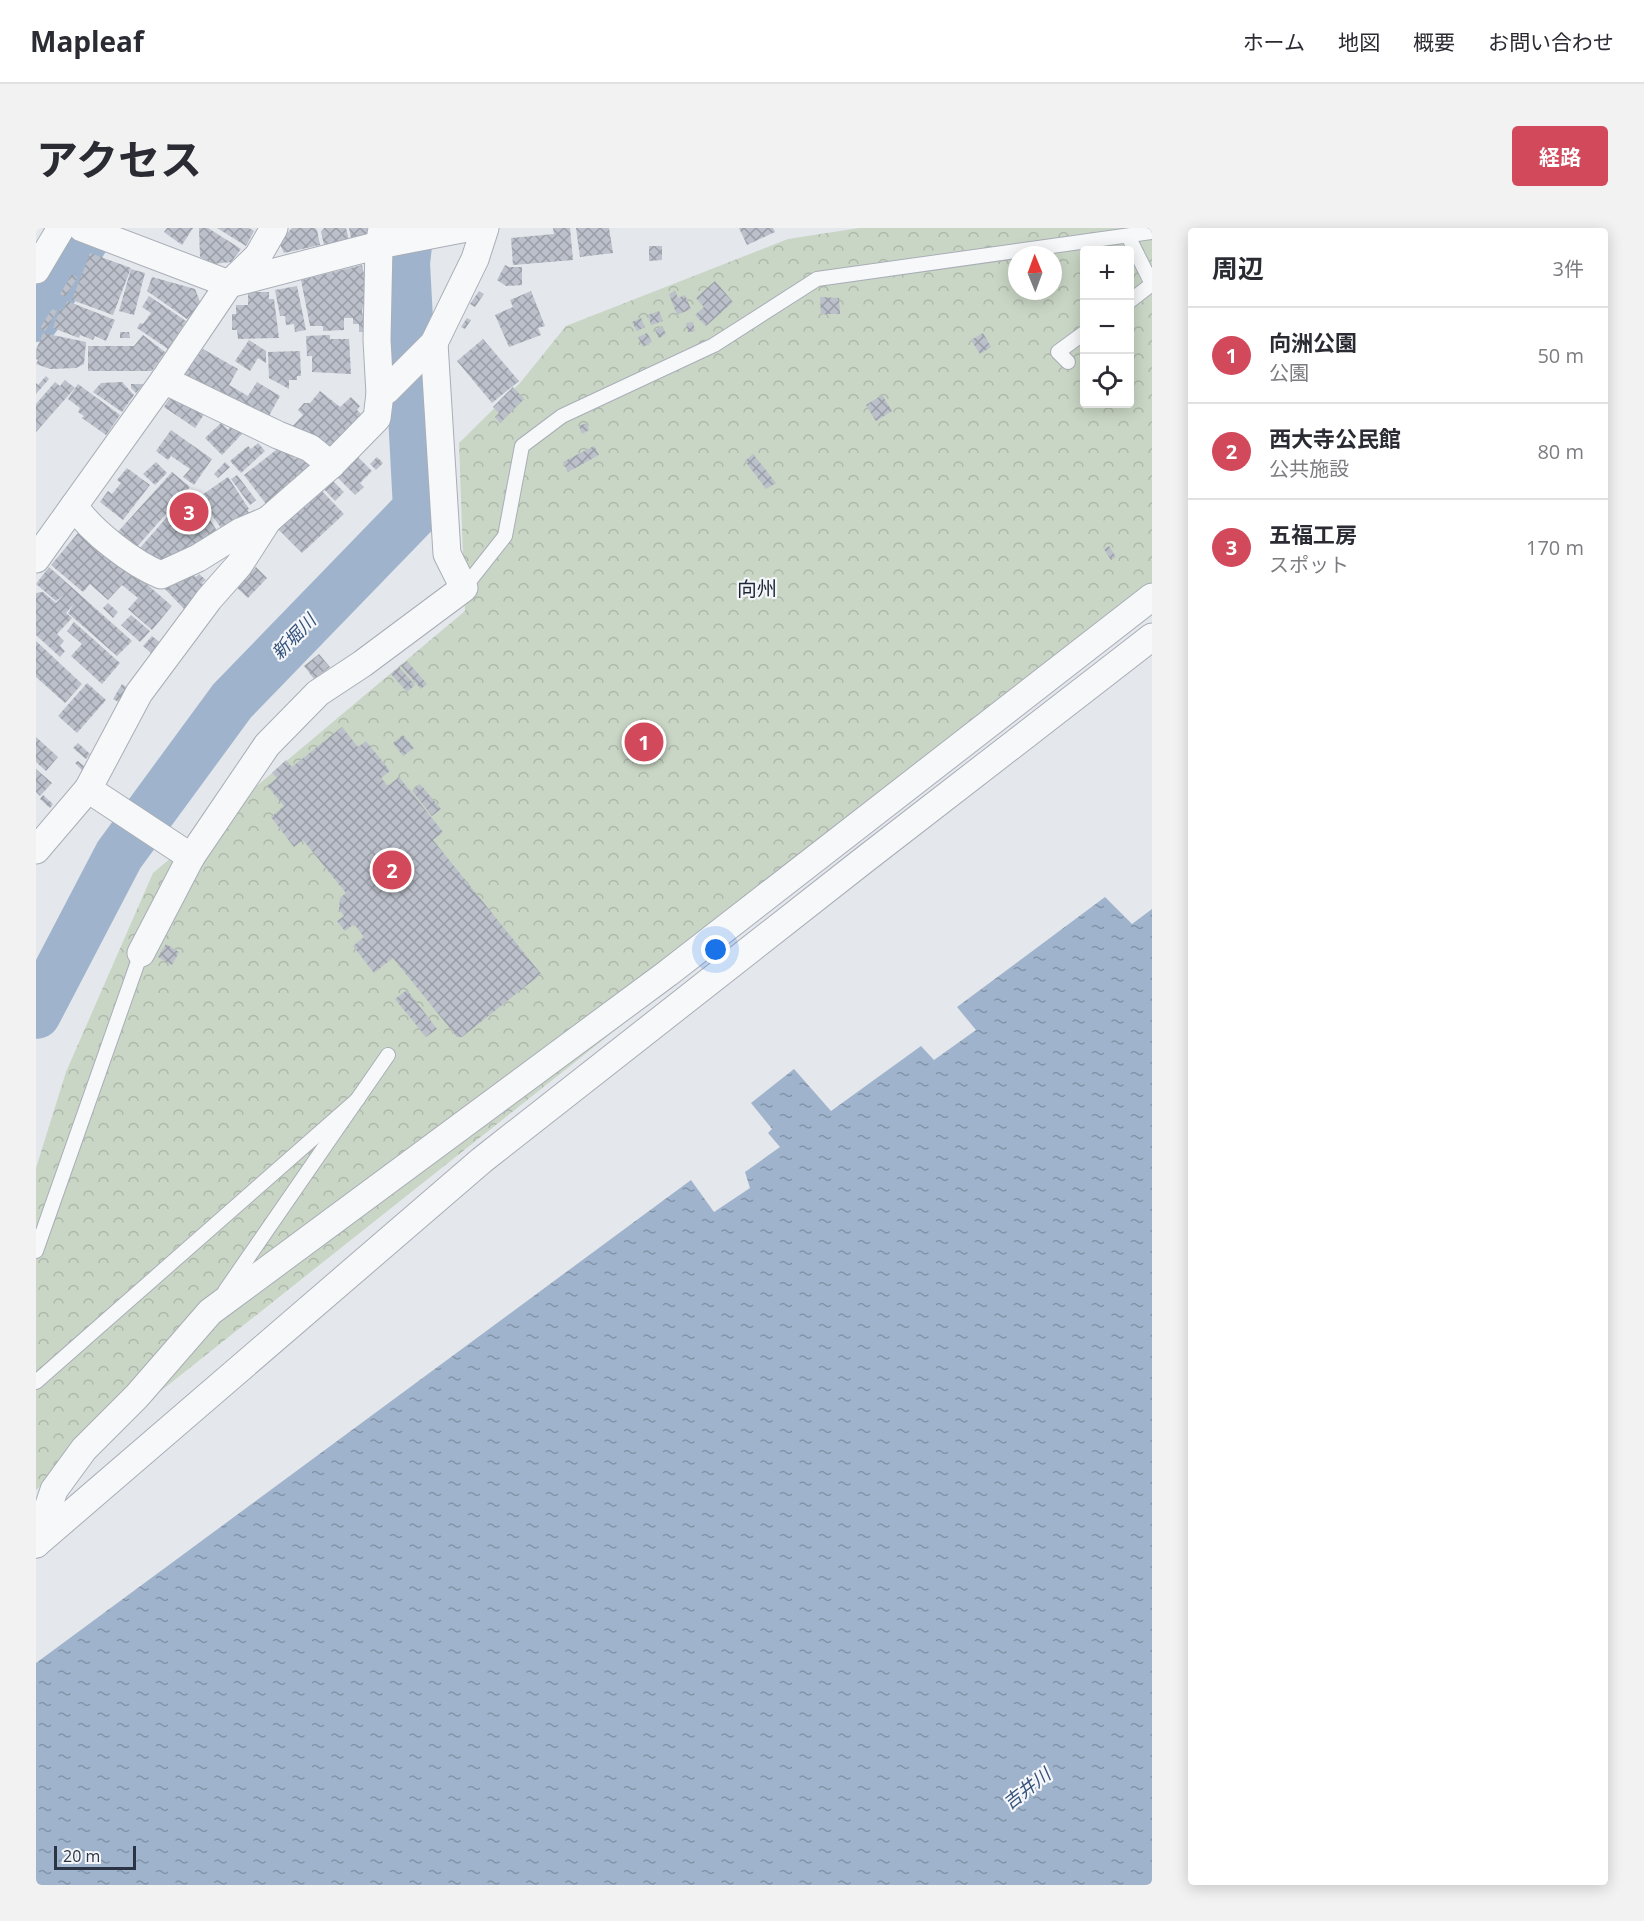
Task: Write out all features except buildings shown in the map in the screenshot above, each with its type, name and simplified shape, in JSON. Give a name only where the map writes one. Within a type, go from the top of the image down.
[{"type":"street","points":[[36,270],[61,228]]},
{"type":"street","points":[[36,559],[164,380],[229,284],[258,256],[273,228]]},
{"type":"street","points":[[90,232],[229,284],[382,239],[467,228]]},
{"type":"street","points":[[383,392],[434,343],[475,259],[485,228]]},
{"type":"street","points":[[36,850],[92,791],[139,693],[209,598],[239,565],[268,520],[331,465],[377,418],[383,392],[377,340],[382,239]]},
{"type":"street","points":[[141,953],[191,857],[267,745],[318,693],[362,664],[464,588],[447,554],[434,343]]},
{"type":"street","points":[[164,380],[309,448],[331,465]]},
{"type":"street","points":[[74,506],[82,517],[115,545],[148,569],[161,575],[198,558],[240,532],[268,520]]},
{"type":"street","points":[[36,1544],[54,1490],[84,1449],[129,1404],[210,1312],[668,973],[1152,597]]},
{"type":"street","points":[[36,1544],[482,1160],[1152,637]]},
{"type":"street","points":[[92,791],[191,857]]},
{"type":"lane","points":[[464,588],[505,536],[522,446],[562,416],[714,345],[817,279],[1152,232]]},
{"type":"lane","points":[[1128,236],[1152,284],[1131,300]]},
{"type":"lane","points":[[1068,362],[1059,352],[1080,336]]},
{"type":"lane","points":[[36,1251],[141,953]]},
{"type":"lane","points":[[210,1312],[388,1055]]},
{"type":"lane","points":[[36,1382],[358,1099]]},
{"type":"green space","points":[[859,228],[1152,228],[1152,604],[36,1490],[36,1168],[66,1072],[153,873],[465,611],[459,443],[520,383],[566,326],[788,239]]},
{"type":"water","name":"吉井川","points":[[1105,897],[1132,924],[1152,909],[1152,1885],[36,1885],[36,1663],[691,1180],[714,1212],[750,1188],[745,1172],[780,1147],[768,1133],[772,1129],[751,1103],[794,1069],[831,1111],[921,1046],[934,1060],[976,1030],[957,1007]]},
{"type":"waterway","points":[[36,317],[91,228]]},
{"type":"waterway","name":"新堀川","points":[[36,1014],[119,855],[232,701],[418,509],[405,263],[409,228]]},
{"type":"place","name":"五福工房","points":[[189,512]]},
{"type":"place","name":"向洲公園","points":[[644,742]]},
{"type":"place","name":"西大寺公民館","points":[[392,870]]},
{"type":"district","name":"向州","points":[[757,589]]}]
